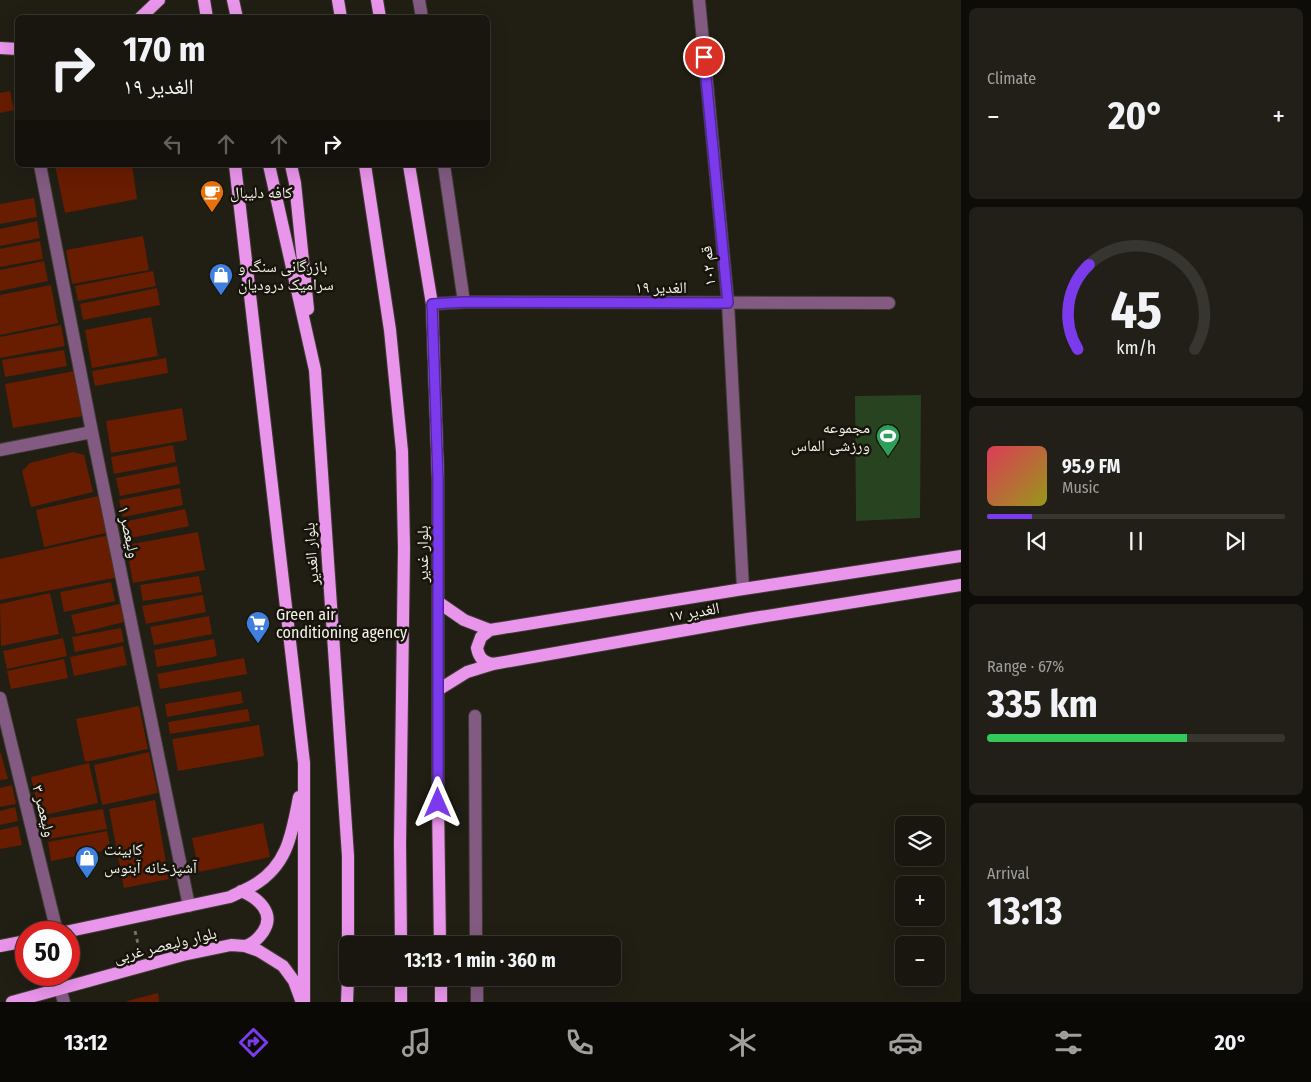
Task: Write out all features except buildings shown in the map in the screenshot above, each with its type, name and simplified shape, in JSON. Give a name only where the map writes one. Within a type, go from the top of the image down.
[{"type":"main road","points":[[143,15],[159,0]]},
{"type":"main road","points":[[204,0],[206,15]]},
{"type":"main road","points":[[233,0],[236,15]]},
{"type":"main road","points":[[338,0],[340,15]]},
{"type":"main road","points":[[377,0],[380,15]]},
{"type":"main road","points":[[0,48],[15,49]]},
{"type":"main road","points":[[235,167],[304,763],[303,1002]]},
{"type":"main road","name":"بلوار الغدیر","points":[[269,167],[315,370],[348,856],[348,936]]},
{"type":"main road","points":[[291,167],[295,184],[315,370]]},
{"type":"main road","points":[[365,167],[390,330],[402,452],[404,548],[400,844],[401,936]]},
{"type":"main road","name":"بلوار غدیر","points":[[409,167],[432,304],[438,479],[440,936]]},
{"type":"main road","name":"الغدیر ۱۷","points":[[490,630],[961,556]]},
{"type":"main road","name":"الغدیر ۱۷","points":[[438,690],[467,672],[493,664],[748,619],[961,585]]},
{"type":"main road","points":[[438,602],[464,620],[490,630],[481,638],[477,648],[481,659],[493,664]]},
{"type":"main road","name":"بلوار ولیعصر غربی","points":[[80,929],[230,896],[255,884],[276,868],[287,850],[295,820],[304,763]]},
{"type":"main road","points":[[241,891],[254,896],[262,904],[268,917],[265,929],[259,937],[251,944],[245,946]]},
{"type":"main road","points":[[0,946],[15,943]]},
{"type":"main road","name":"بلوار ولیعصر غربی","points":[[12,1002],[183,955],[231,945],[245,946],[260,951],[283,966],[294,981],[303,1002]]},
{"type":"main road","points":[[348,986],[348,1002]]},
{"type":"main road","points":[[401,986],[401,1002]]},
{"type":"main road","points":[[441,986],[441,1002]]},
{"type":"street","points":[[419,0],[422,15]]},
{"type":"street","name":"قم ۱۰۲","points":[[698,0],[728,303],[743,589]]},
{"type":"street","name":"ولیعصر ۱","points":[[40,167],[92,432],[189,906]]},
{"type":"street","points":[[444,167],[464,302]]},
{"type":"street","name":"الغدیر ۱۹","points":[[432,304],[464,302],[889,303]]},
{"type":"street","points":[[0,450],[92,432]]},
{"type":"street","name":"ولیعصر ۳","points":[[0,698],[54,921]]},
{"type":"street","points":[[475,716],[476,936]]},
{"type":"street","points":[[477,986],[477,1002]]},
{"type":"street","points":[[60,989],[64,1002]]},
{"type":"path","points":[[133,918],[143,966]]},
{"type":"green space","name":"مجموعه ورزشی الماس","points":[[921,395],[920,518],[856,521],[855,396]]},
{"type":"place","name":"کافه دلیبال","points":[[212,213]]},
{"type":"place","name":"بازرگانی سنگ و سرامیک درودیان","points":[[221,296]]},
{"type":"place","name":"مجموعه ورزشی الماس","points":[[888,457]]},
{"type":"place","name":"Green air conditioning agency","points":[[258,644]]},
{"type":"place","name":"کابینت آشپزخانه آبنوس","points":[[87,879]]},
{"type":"route","points":[[438,803],[438,479],[432,304],[464,302],[728,303],[704,57]]}]
